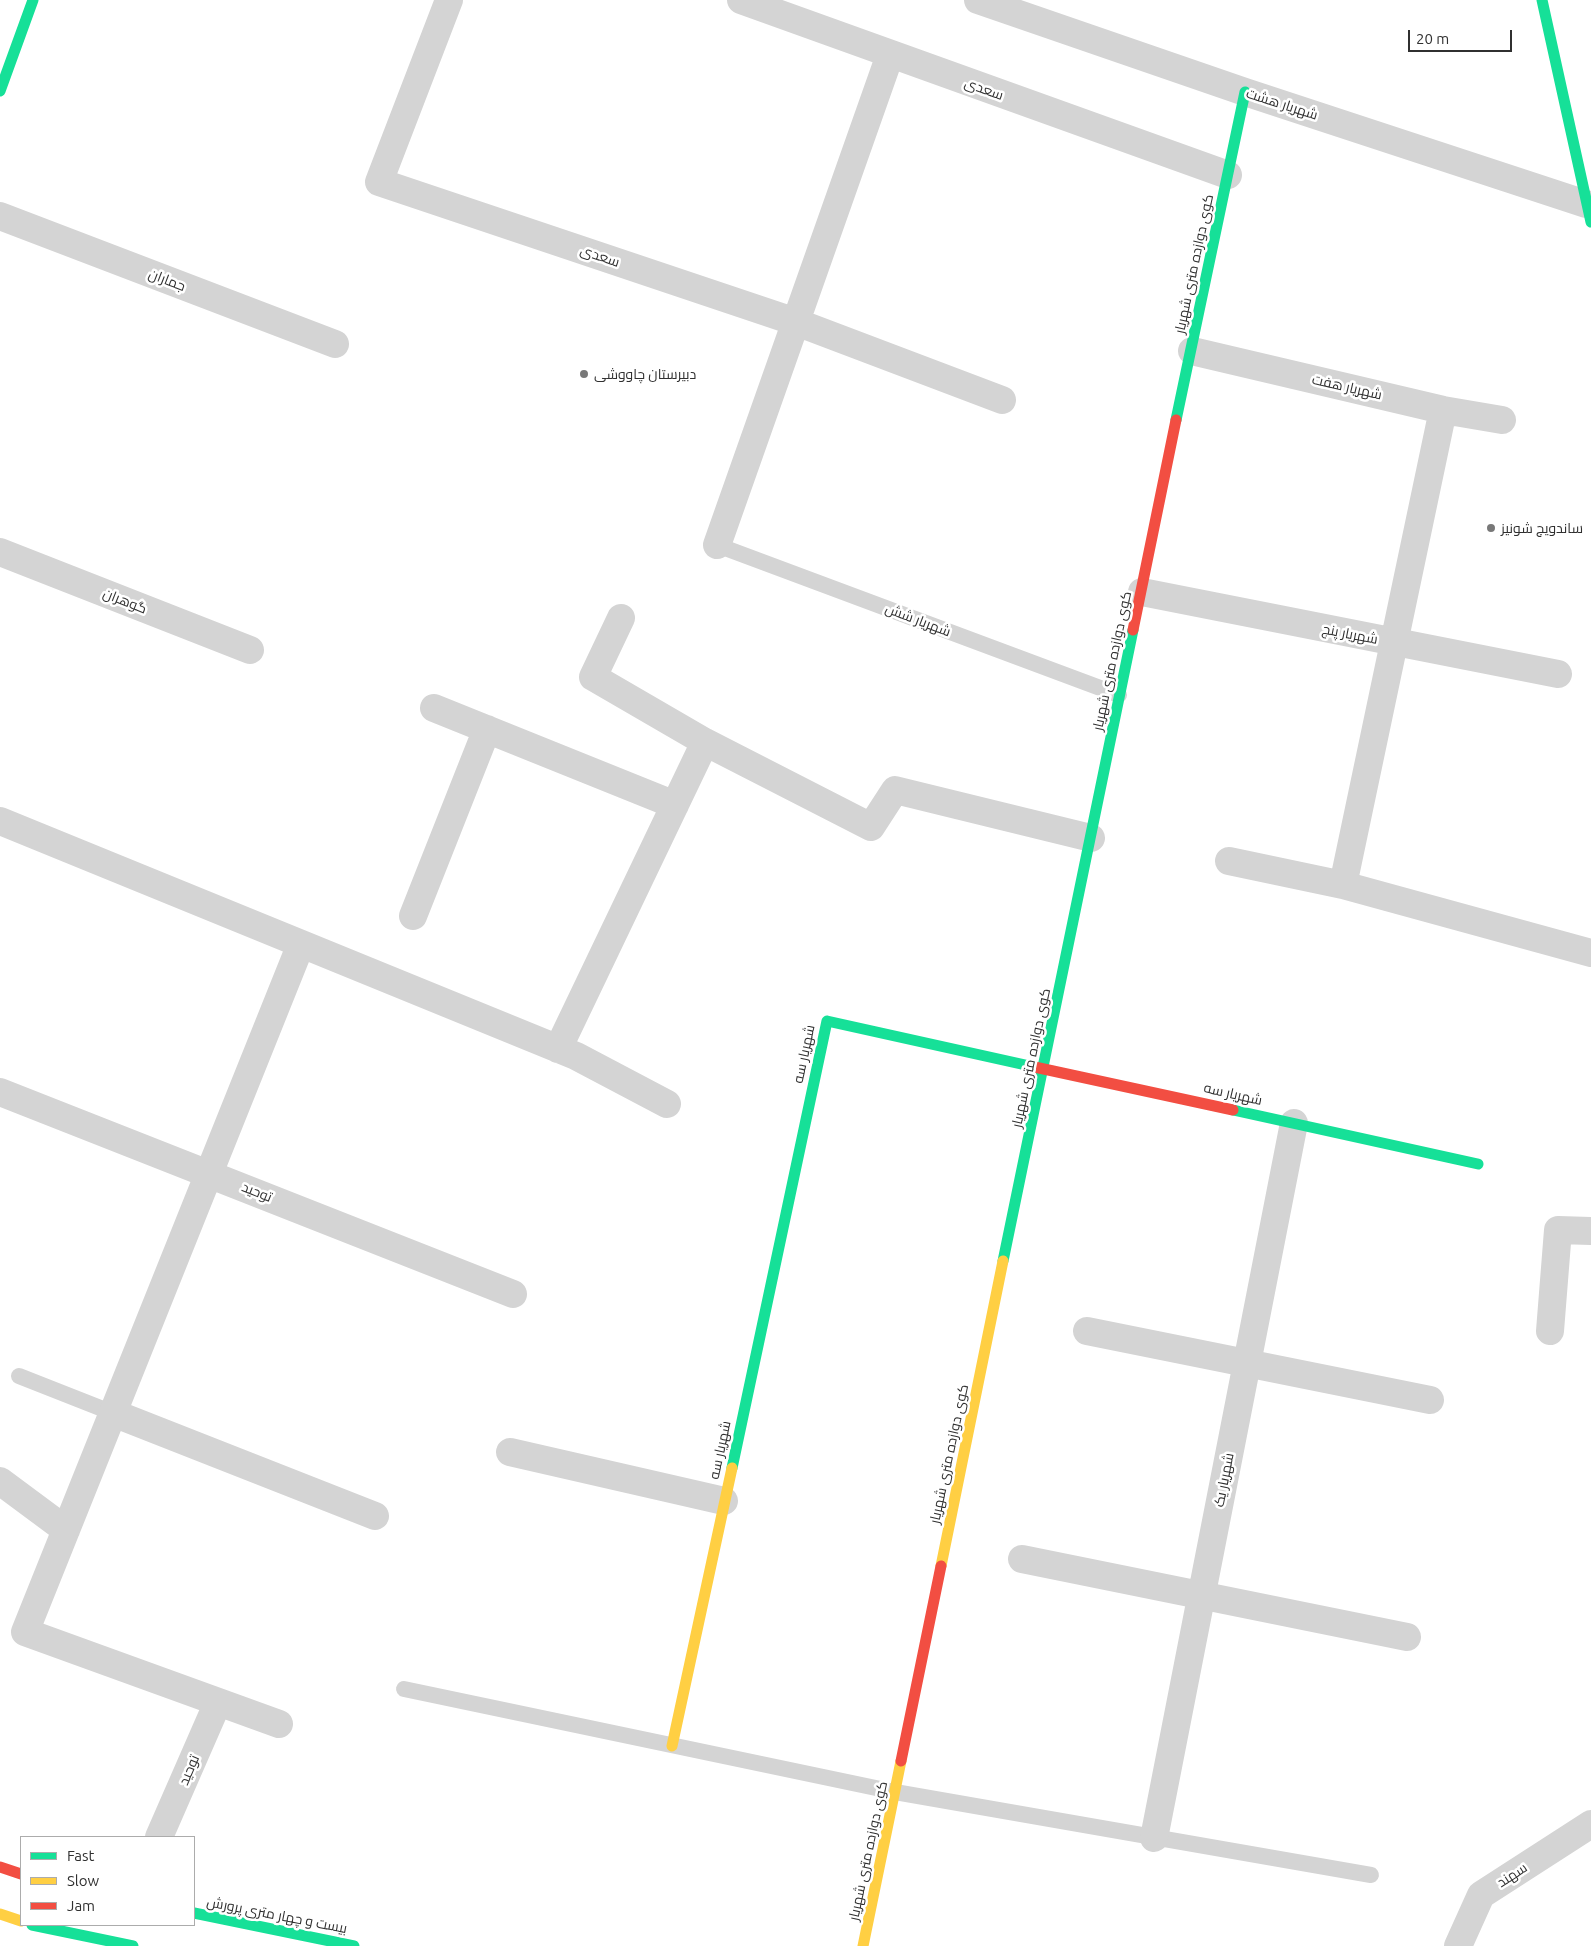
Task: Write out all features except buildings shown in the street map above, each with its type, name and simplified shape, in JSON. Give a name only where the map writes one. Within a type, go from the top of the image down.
[{"type":"street","name":"سعدی","points":[[449,0],[379,182],[796,322],[1002,400]]},
{"type":"street","name":"سعدی","points":[[741,0],[1228,175]]},
{"type":"street","name":"شهریار هشت","points":[[978,0],[1589,213]]},
{"type":"street","points":[[1542,0],[1589,213]]},
{"type":"street","points":[[0,91],[31,1]]},
{"type":"street","points":[[717,545],[890,55]]},
{"type":"street","name":"کوی دوازده متری شهریار","points":[[863,1946],[1119,695],[1245,92]]},
{"type":"street","name":"جماران","points":[[0,216],[335,344]]},
{"type":"street","name":"شهریار هفت","points":[[1192,351],[1443,410],[1502,420]]},
{"type":"street","points":[[1343,885],[1443,410]]},
{"type":"street","name":"گوهران","points":[[0,552],[250,650]]},
{"type":"street","name":"شهریار پنج","points":[[1142,592],[1558,674]]},
{"type":"street","points":[[621,618],[593,677],[705,742],[871,827],[896,790],[1091,838]]},
{"type":"street","points":[[434,708],[675,805]]},
{"type":"street","points":[[413,916],[487,729]]},
{"type":"street","points":[[558,1049],[705,742]]},
{"type":"street","points":[[0,821],[558,1049],[666,1104]]},
{"type":"street","points":[[1229,861],[1343,885],[1591,953]]},
{"type":"street","points":[[279,1724],[25,1632],[301,944]]},
{"type":"street","name":"شهریار سه","points":[[672,1746],[827,1021],[1478,1164]]},
{"type":"street","name":"توحید","points":[[0,1092],[513,1294]]},
{"type":"street","name":"شهریار یک","points":[[1154,1838],[1294,1123]]},
{"type":"street","points":[[1550,1331],[1558,1230],[1591,1231]]},
{"type":"street","points":[[1087,1331],[1430,1400]]},
{"type":"street","points":[[113,1413],[375,1516]]},
{"type":"street","points":[[510,1452],[724,1501]]},
{"type":"street","points":[[0,1481],[66,1530]]},
{"type":"street","points":[[1022,1559],[1406,1637]]},
{"type":"street","name":"توحید","points":[[159,1836],[218,1702]]},
{"type":"street","name":"سهند","points":[[1458,1946],[1481,1895],[1591,1824]]},
{"type":"street","points":[[0,1867],[20,1874]]},
{"type":"street","name":"بیست و چهار متری پرورش","points":[[195,1913],[354,1946]]},
{"type":"street","points":[[0,1914],[20,1921]]},
{"type":"street","points":[[37,1926],[133,1946]]},
{"type":"lane","name":"شهریار شش","points":[[717,545],[1119,695]]},
{"type":"lane","points":[[18,1376],[113,1413]]},
{"type":"lane","points":[[404,1689],[895,1792],[1371,1875]]},
{"type":"traffic: fast","points":[[0,91],[33,0]]},
{"type":"traffic: fast","points":[[1542,0],[1591,222]]},
{"type":"traffic: fast","points":[[1176,420],[1245,92]]},
{"type":"traffic: fast","points":[[1003,1261],[1133,630]]},
{"type":"traffic: fast","points":[[732,1468],[827,1021],[1030,1066]]},
{"type":"traffic: fast","points":[[1233,1110],[1478,1164]]},
{"type":"traffic: fast","points":[[195,1913],[354,1946]]},
{"type":"traffic: fast","points":[[37,1926],[133,1946]]},
{"type":"traffic: slow","points":[[941,1566],[1003,1261]]},
{"type":"traffic: slow","points":[[672,1746],[732,1468]]},
{"type":"traffic: slow","points":[[863,1946],[901,1761]]},
{"type":"traffic: slow","points":[[0,1914],[20,1921]]},
{"type":"traffic: jam","points":[[1133,630],[1176,420]]},
{"type":"traffic: jam","points":[[1030,1066],[1233,1110]]},
{"type":"traffic: jam","points":[[901,1761],[941,1566]]},
{"type":"traffic: jam","points":[[0,1867],[20,1874]]},
{"type":"place","name":"دبیرستان چاووشی","points":[[584,374]]},
{"type":"place","name":"ساندویچ شونیز","points":[[1491,528]]}]
